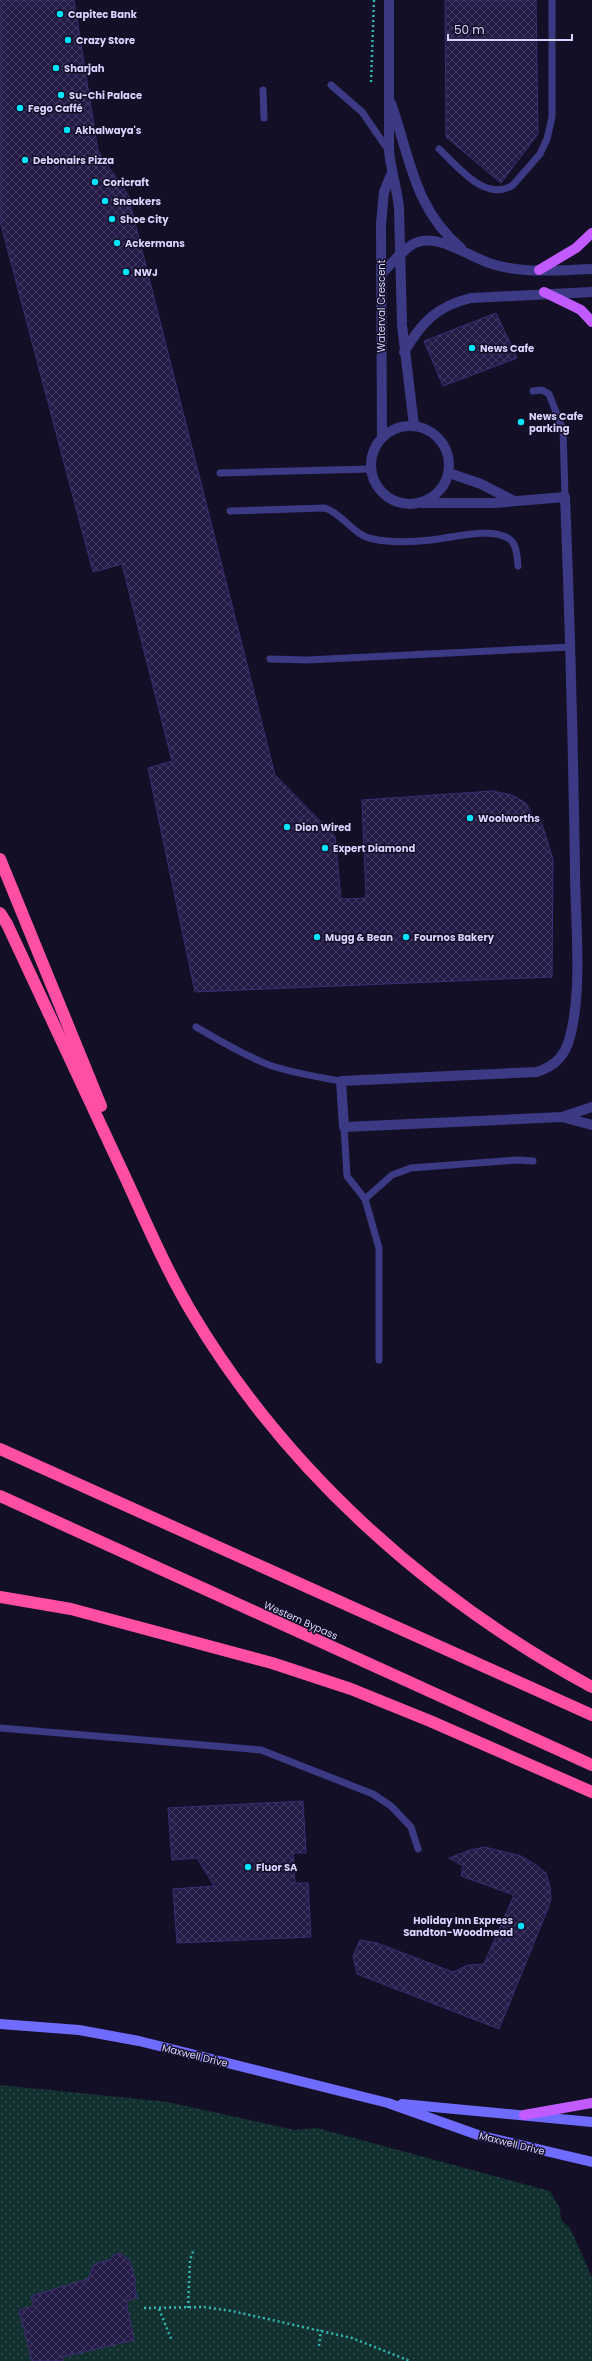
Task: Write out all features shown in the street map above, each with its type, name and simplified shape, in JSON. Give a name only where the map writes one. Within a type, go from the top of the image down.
[{"type":"highway","points":[[0,859],[158,1248]]},
{"type":"highway","points":[[0,913],[7,924],[158,1248],[191,1312],[227,1366],[303,1464],[377,1537],[436,1587],[499,1632],[592,1687]]},
{"type":"highway","points":[[0,1449],[589,1714]]},
{"type":"highway","name":"Western Bypass","points":[[0,1496],[590,1764]]},
{"type":"highway","points":[[0,1597],[71,1609],[272,1663],[351,1690],[416,1715],[589,1790]]},
{"type":"main road","points":[[539,270],[576,248],[592,233]]},
{"type":"main road","points":[[544,292],[581,310],[592,322]]},
{"type":"main road","name":"Maxwell Drive","points":[[0,2024],[79,2030],[139,2041],[388,2103],[478,2135],[592,2162]]},
{"type":"main road","name":"Maxwell Drive","points":[[388,2103],[592,2122]]},
{"type":"main road","points":[[524,2115],[592,2103]]},
{"type":"street","name":"Waterval Crescent","points":[[389,0],[389,151],[391,175],[397,192],[399,208],[399,257],[404,352],[414,426]]},
{"type":"street","name":"Waterval Crescent","points":[[389,95],[399,126],[410,170],[424,205],[450,238],[469,254]]},
{"type":"street","name":"Waterval Crescent","points":[[382,438],[382,204],[391,175]]},
{"type":"street","name":"Waterval Crescent","points":[[399,257],[409,247],[418,242],[430,240],[469,254],[491,264],[515,269],[592,269]]},
{"type":"street","points":[[381,274],[399,257]]},
{"type":"street","points":[[404,352],[416,332],[427,319],[454,302],[472,298],[544,292],[592,292]]},
{"type":"street","points":[[422,503],[439,492],[449,473],[449,460],[445,447],[437,437],[426,430],[414,426],[391,431],[382,438],[373,452],[371,469],[374,480],[388,498],[399,503],[422,503],[494,503],[512,500],[565,498],[571,647],[576,989],[570,1036],[565,1051],[557,1062],[548,1068],[537,1072],[341,1081],[344,1127],[562,1117],[592,1107]]},
{"type":"street","points":[[449,473],[481,484],[512,500]]},
{"type":"street","points":[[562,1117],[592,1125]]},
{"type":"lane","points":[[439,150],[476,183],[495,191],[507,189],[513,185],[540,154],[547,139],[552,117],[552,0]]},
{"type":"lane","points":[[331,85],[362,112],[389,151]]},
{"type":"lane","points":[[263,90],[264,118]]},
{"type":"lane","points":[[533,391],[542,390],[549,394],[563,430],[565,498]]},
{"type":"lane","points":[[220,473],[371,469]]},
{"type":"lane","points":[[230,511],[325,508],[334,511],[367,537],[391,541],[432,540],[474,534],[501,536],[507,538],[513,543],[518,566]]},
{"type":"lane","points":[[270,659],[307,660],[571,647]]},
{"type":"lane","points":[[196,1027],[230,1047],[268,1064],[297,1073],[341,1081]]},
{"type":"lane","points":[[344,1127],[347,1176],[365,1199],[375,1228],[380,1253],[379,1360]]},
{"type":"lane","points":[[365,1199],[392,1175],[411,1168],[533,1160]]},
{"type":"lane","points":[[0,1728],[261,1750],[373,1794],[392,1806],[411,1827],[418,1848]]},
{"type":"path","points":[[371,82],[374,0]]},
{"type":"path","points":[[188,2308],[190,2260],[194,2248]]},
{"type":"path","points":[[144,2308],[158,2309],[204,2307],[232,2311],[352,2338],[410,2361]]},
{"type":"path","points":[[158,2309],[172,2341]]},
{"type":"path","points":[[319,2346],[321,2330]]},
{"type":"green space","points":[[0,2085],[168,2102],[294,2130],[317,2128],[550,2191],[560,2209],[561,2220],[570,2228],[592,2277],[592,2361],[0,2361]]},
{"type":"building","points":[[0,0],[74,0],[98,151],[128,195],[275,775],[335,836],[341,899],[366,898],[362,800],[493,791],[512,795],[526,803],[532,815],[542,824],[553,859],[552,977],[195,992],[148,768],[172,761],[122,564],[93,572],[0,221]]},
{"type":"building","points":[[445,0],[536,0],[538,134],[501,183],[446,137]]},
{"type":"building","points":[[496,313],[517,358],[443,386],[424,341]]},
{"type":"building","name":"Fluor SA","points":[[303,1801],[306,1853],[293,1853],[295,1883],[308,1883],[311,1937],[177,1943],[173,1889],[214,1886],[197,1858],[172,1860],[168,1808]]},
{"type":"building","name":"Holiday Inn Express Sandton-Woodmead","points":[[485,1847],[521,1856],[536,1865],[546,1873],[550,1887],[551,1899],[499,2029],[357,1974],[353,1956],[360,1940],[377,1943],[453,1972],[468,1965],[484,1964],[514,1895],[461,1876],[463,1866],[449,1858],[470,1850]]},
{"type":"building","points":[[120,2253],[130,2261],[136,2282],[134,2283],[137,2298],[126,2301],[134,2340],[62,2357],[63,2361],[32,2361],[19,2310],[34,2306],[31,2296],[88,2279],[94,2264],[112,2259],[112,2256]]},
{"type":"place","name":"Capitec Bank","points":[[60,14]]},
{"type":"place","name":"Crazy Store","points":[[68,40]]},
{"type":"place","name":"Sharjah","points":[[56,68]]},
{"type":"place","name":"Su-Chi Palace","points":[[61,95]]},
{"type":"place","name":"Fego Caffé","points":[[20,108]]},
{"type":"place","name":"Akhalwaya's","points":[[67,130]]},
{"type":"place","name":"Debonairs Pizza","points":[[25,160]]},
{"type":"place","name":"Coricraft","points":[[95,182]]},
{"type":"place","name":"Sneakers","points":[[105,201]]},
{"type":"place","name":"Shoe City","points":[[112,219]]},
{"type":"place","name":"Ackermans","points":[[117,243]]},
{"type":"place","name":"NWJ","points":[[126,272]]},
{"type":"place","name":"News Cafe","points":[[472,348]]},
{"type":"place","name":"News Cafe parking","points":[[521,422]]},
{"type":"place","name":"Woolworths","points":[[470,818]]},
{"type":"place","name":"Dion Wired","points":[[287,827]]},
{"type":"place","name":"Expert Diamond","points":[[325,848]]},
{"type":"place","name":"Mugg & Bean","points":[[317,937]]},
{"type":"place","name":"Fournos Bakery","points":[[406,937]]},
{"type":"place","name":"Fluor SA","points":[[248,1867]]},
{"type":"place","name":"Holiday Inn Express Sandton-Woodmead","points":[[521,1926]]}]
